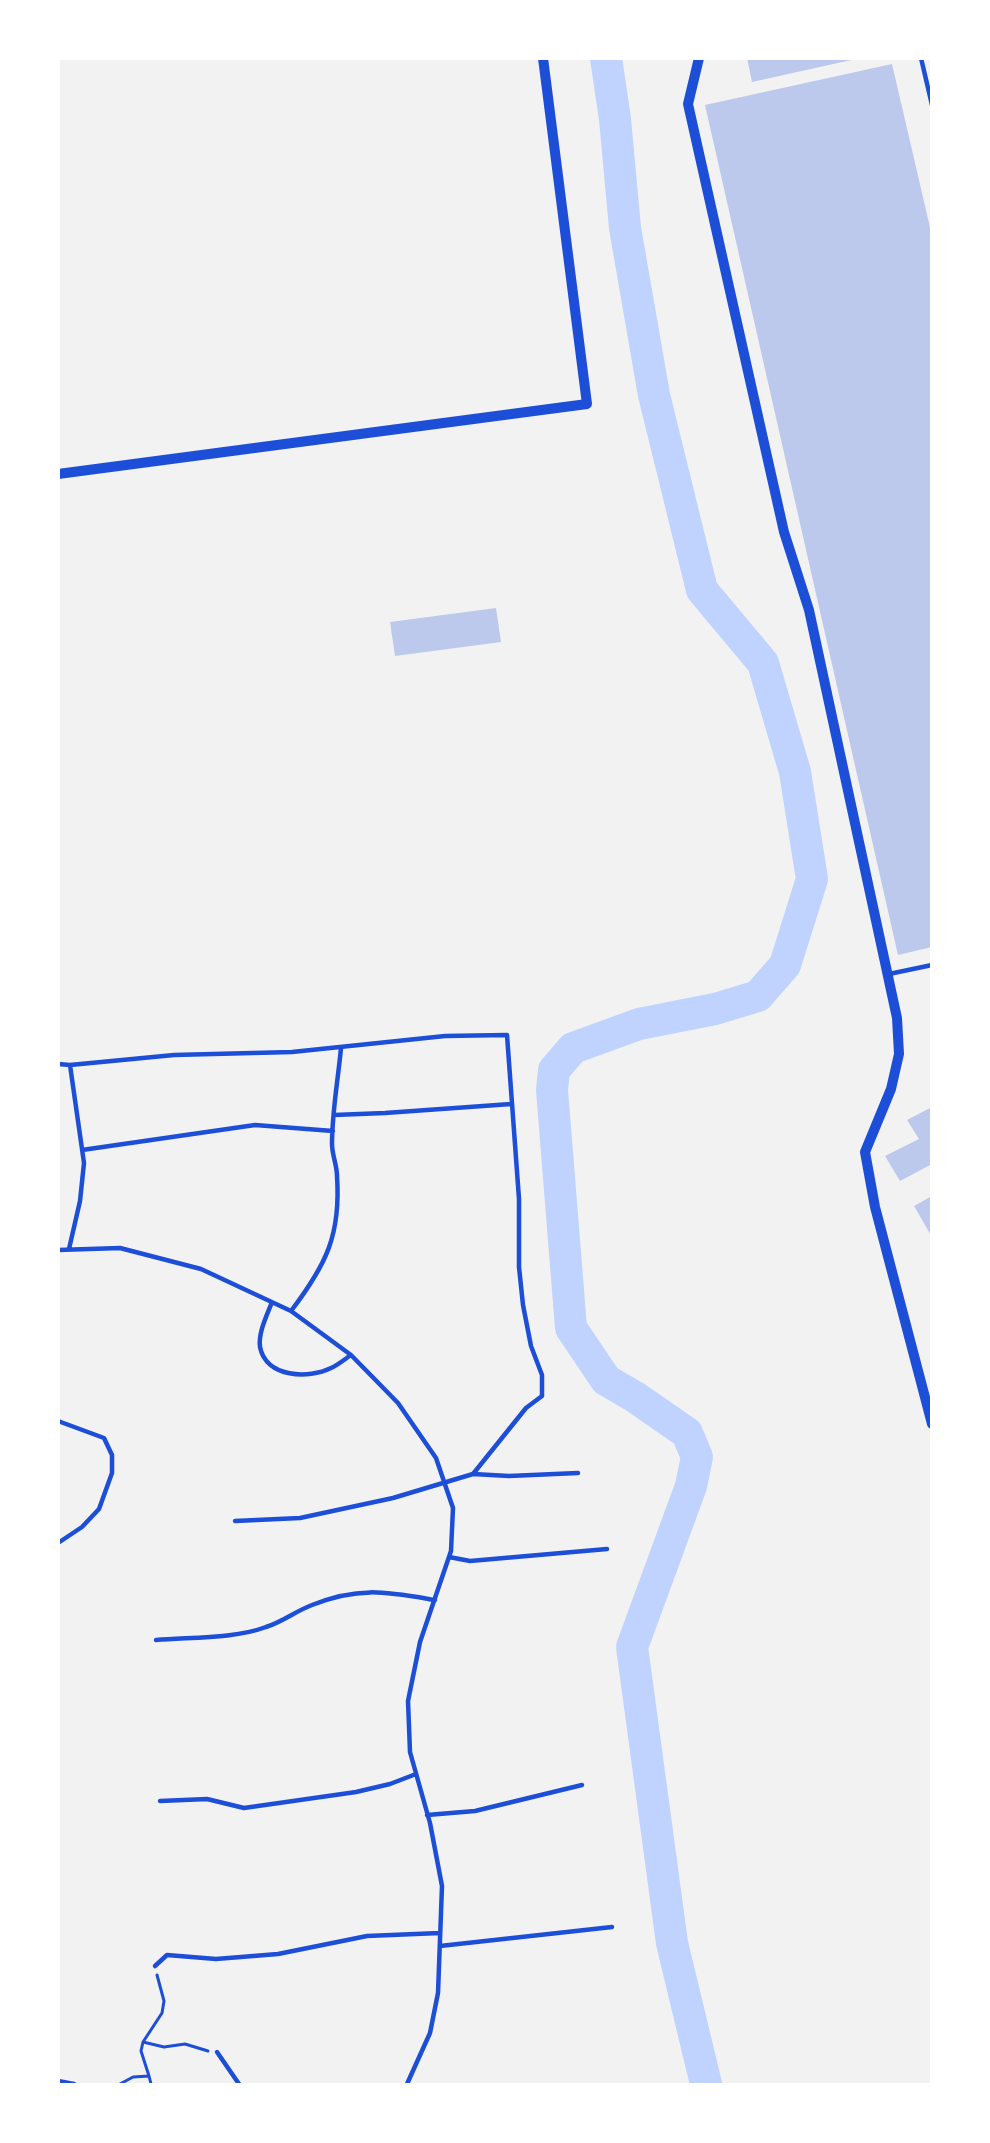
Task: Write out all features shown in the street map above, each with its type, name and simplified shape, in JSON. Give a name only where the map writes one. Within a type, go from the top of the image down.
[{"type":"street","points":[[58,474],[587,404],[543,58]]},
{"type":"street","points":[[699,58],[688,104],[784,532],[809,610],[897,1018],[899,1054],[891,1089],[865,1152],[875,1207],[928,1392],[932,1424]]},
{"type":"lane","points":[[921,58],[932,105]]},
{"type":"lane","points":[[889,974],[932,965]]},
{"type":"lane","points":[[58,1064],[70,1065],[174,1055],[292,1052],[445,1036],[507,1035],[519,1199],[519,1267],[531,1346],[542,1375],[542,1396],[526,1408],[473,1474]]},
{"type":"lane","points":[[291,1311],[315,1279],[331,1245],[338,1208],[337,1173],[332,1146],[341,1048]]},
{"type":"lane","points":[[69,1249],[80,1201],[84,1163],[70,1065]]},
{"type":"lane","points":[[334,1115],[512,1104]]},
{"type":"lane","points":[[82,1150],[255,1125],[333,1131]]},
{"type":"lane","points":[[58,1250],[120,1248],[201,1269],[291,1311],[351,1355],[398,1403],[436,1458],[453,1508],[451,1551],[420,1642],[408,1701],[410,1752],[427,1815],[442,1886],[438,1993],[430,2033],[407,2085]]},
{"type":"lane","points":[[272,1302],[263,1324],[260,1346],[266,1362],[283,1373],[308,1375],[330,1369],[351,1355]]},
{"type":"lane","points":[[58,1421],[104,1438],[112,1455],[112,1473],[99,1509],[81,1527],[58,1543]]},
{"type":"lane","points":[[235,1521],[300,1518],[393,1498],[473,1474],[509,1476],[578,1473]]},
{"type":"lane","points":[[449,1557],[470,1561],[607,1549]]},
{"type":"lane","points":[[156,1640],[243,1633],[267,1627],[289,1615],[343,1594],[382,1591],[435,1600]]},
{"type":"lane","points":[[160,1801],[207,1799],[244,1808],[356,1792],[390,1784],[416,1774]]},
{"type":"lane","points":[[427,1815],[475,1811],[582,1785]]},
{"type":"lane","points":[[440,1947],[612,1927]]},
{"type":"lane","points":[[155,1966],[167,1955],[216,1959],[278,1954],[367,1936],[440,1933]]},
{"type":"lane","points":[[217,2052],[239,2085]]},
{"type":"lane","points":[[58,2081],[74,2085]]},
{"type":"path","points":[[151,2085],[141,2051],[143,2042],[162,2013],[164,2001],[155,1966]]},
{"type":"path","points":[[143,2042],[164,2047],[185,2044],[217,2052]]},
{"type":"path","points":[[120,2085],[133,2077],[149,2076]]},
{"type":"building","points":[[747,58],[856,58],[856,59],[752,82]]},
{"type":"building","points":[[892,64],[932,236],[932,947],[898,955],[705,105]]},
{"type":"building","points":[[496,608],[501,642],[395,656],[390,622]]},
{"type":"building","points":[[932,1107],[932,1164],[900,1181],[885,1156],[919,1139],[907,1120]]},
{"type":"building","points":[[932,1196],[932,1237],[914,1206]]},
{"type":"waterway","points":[[606,58],[615,119],[625,228],[654,395],[702,590],[763,663],[795,772],[812,879],[785,965],[758,996],[715,1009],[639,1024],[573,1048],[554,1070],[552,1090],[571,1328],[606,1380],[687,1433],[697,1457],[691,1486],[632,1647],[672,1943],[706,2084]]}]
